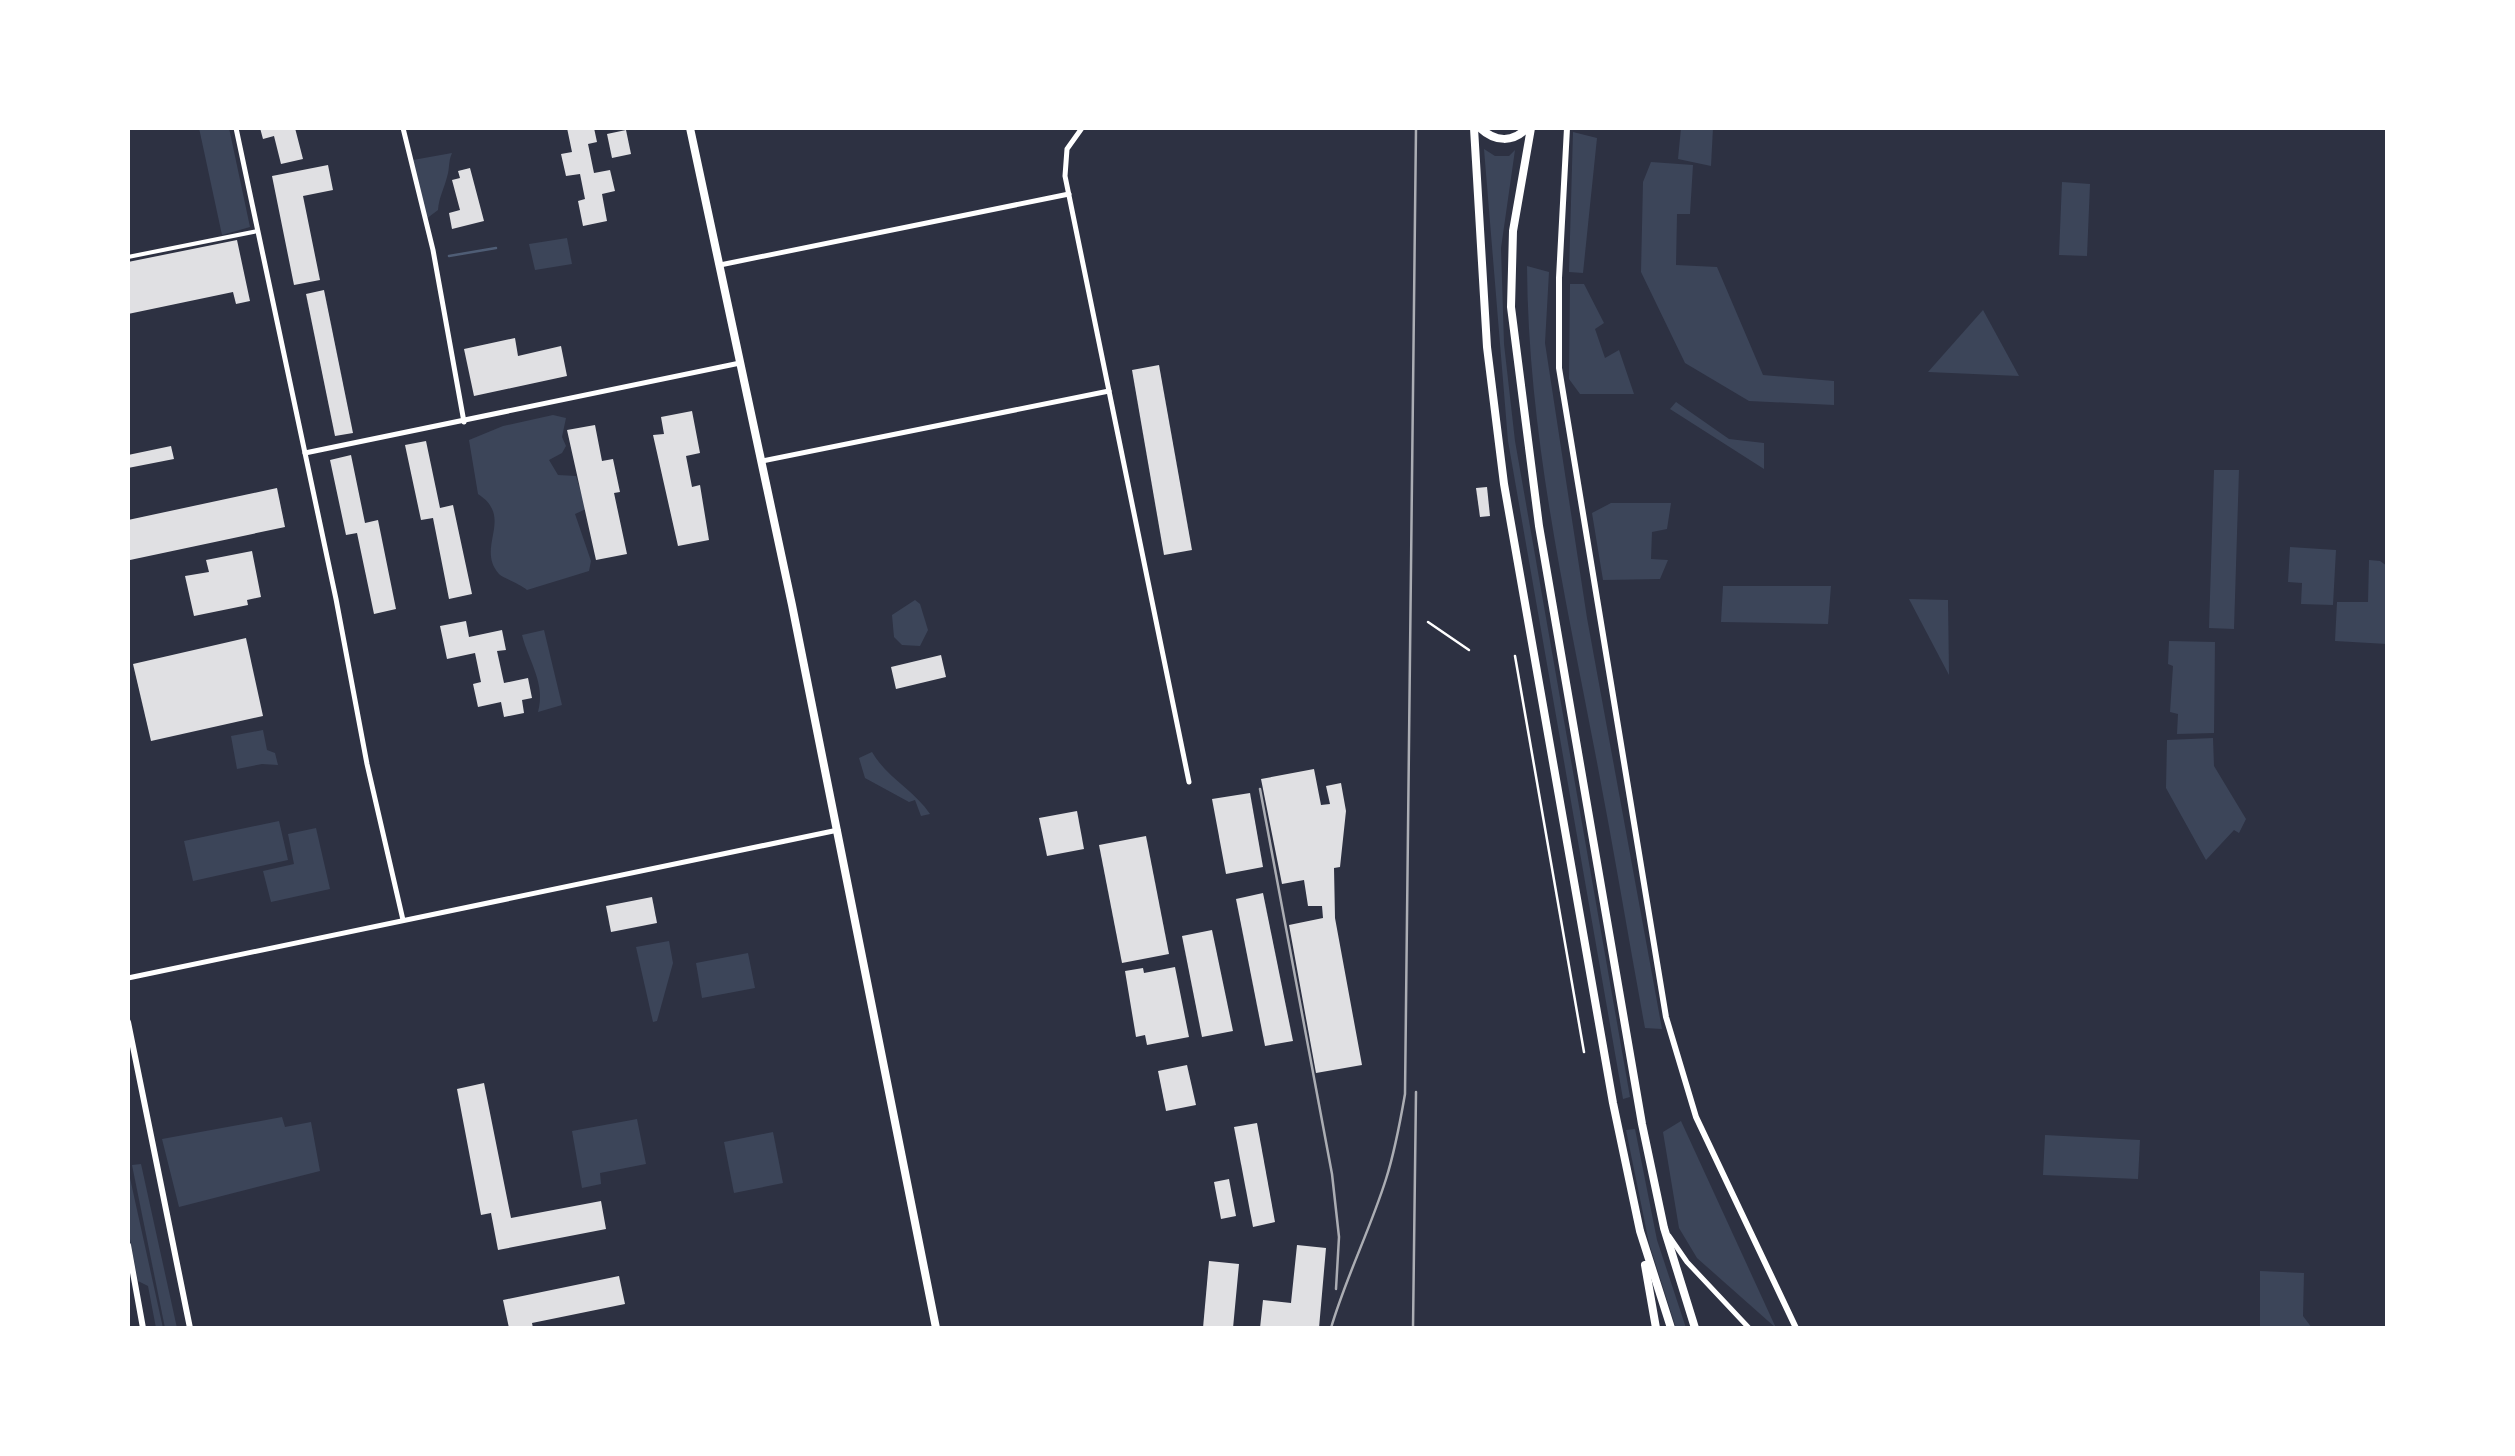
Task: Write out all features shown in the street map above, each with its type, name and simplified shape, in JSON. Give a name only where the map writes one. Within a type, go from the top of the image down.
[{"type":"main road","points":[[690,128],[838,830],[936,1328]]},
{"type":"main road","points":[[1477,128],[1503,140],[1515,138],[1529,128]]},
{"type":"main road","points":[[1477,128],[1488,347],[1504,484],[1656,1328]]},
{"type":"main road","points":[[1529,128],[1513,231],[1512,333],[1550,596],[1642,1124],[1664,1228],[1695,1328]]},
{"type":"main road","points":[[1640,1231],[1671,1328]]},
{"type":"street","points":[[236,128],[366,764],[402,920]]},
{"type":"street","points":[[403,128],[433,250],[464,422]]},
{"type":"street","points":[[1082,128],[1069,143],[1065,156],[1070,194],[1189,782]]},
{"type":"street","points":[[1567,128],[1558,368],[1666,1017],[1696,1117],[1796,1328]]},
{"type":"street","points":[[718,265],[1070,194]]},
{"type":"street","points":[[128,258],[258,231]]},
{"type":"street","points":[[305,454],[740,363]]},
{"type":"street","points":[[759,461],[1109,390]]},
{"type":"street","points":[[128,978],[838,830]]},
{"type":"street","points":[[128,1022],[190,1328]]},
{"type":"street","points":[[1664,1228],[1687,1262],[1749,1328]]},
{"type":"street","points":[[128,1245],[143,1328]]},
{"type":"path","points":[[1428,622],[1469,650]]},
{"type":"path","points":[[1515,656],[1584,1052]]},
{"type":"shaded area","points":[[199,128],[229,128],[250,227],[222,235]]},
{"type":"shaded area","points":[[1681,128],[1713,128],[1711,166],[1678,159]]},
{"type":"shaded area","points":[[1573,132],[1597,138],[1583,273],[1569,272]]},
{"type":"shaded area","points":[[1484,149],[1495,156],[1509,156],[1515,150],[1501,248],[1504,344],[1515,441],[1630,1097],[1623,1099],[1508,441]]},
{"type":"shaded area","points":[[452,153],[438,210],[426,219],[413,160]]},
{"type":"shaded area","points":[[1651,162],[1693,165],[1690,214],[1677,214],[1676,265],[1717,267],[1763,375],[1834,381],[1834,405],[1749,401],[1685,363],[1641,272],[1643,182]]},
{"type":"shaded area","points":[[2062,182],[2090,184],[2087,256],[2059,255]]},
{"type":"shaded area","points":[[567,238],[572,264],[535,270],[529,244]]},
{"type":"shaded area","points":[[1527,266],[1549,272],[1545,343],[1587,618],[1662,1029],[1645,1028],[1560,571],[1534,389]]},
{"type":"shaded area","points":[[1570,284],[1584,284],[1604,323],[1595,329],[1605,358],[1619,350],[1634,394],[1580,394],[1569,379]]},
{"type":"shaded area","points":[[1983,310],[2019,376],[1928,372]]},
{"type":"shaded area","points":[[1676,402],[1729,439],[1764,443],[1764,469],[1670,409]]},
{"type":"shaded area","points":[[553,415],[566,418],[562,437],[566,446],[549,460],[558,475],[576,476],[586,509],[575,514],[591,561],[589,571],[527,590],[501,576],[493,564],[494,513],[478,494],[469,440],[503,426]]},
{"type":"shaded area","points":[[2214,470],[2239,470],[2234,629],[2209,628]]},
{"type":"shaded area","points":[[1611,503],[1671,503],[1667,529],[1652,532],[1651,559],[1668,560],[1660,579],[1603,580],[1592,513]]},
{"type":"shaded area","points":[[2290,547],[2336,550],[2333,605],[2301,604],[2302,583],[2288,582]]},
{"type":"shaded area","points":[[2369,560],[2387,566],[2387,644],[2335,641],[2337,602],[2368,602]]},
{"type":"shaded area","points":[[1723,586],[1831,586],[1828,624],[1721,622]]},
{"type":"shaded area","points":[[1909,599],[1948,600],[1949,675]]},
{"type":"shaded area","points":[[915,600],[928,630],[920,646],[902,645],[894,637],[892,615]]},
{"type":"shaded area","points":[[544,630],[562,705],[538,712],[538,682],[522,635]]},
{"type":"shaded area","points":[[2169,641],[2215,642],[2214,733],[2177,734],[2178,714],[2170,712],[2173,666],[2168,664]]},
{"type":"shaded area","points":[[263,730],[267,750],[275,753],[278,765],[237,769],[231,736]]},
{"type":"shaded area","points":[[2213,738],[2214,766],[2246,819],[2239,833],[2234,830],[2206,860],[2166,788],[2167,740]]},
{"type":"shaded area","points":[[872,752],[930,814],[921,816],[915,800],[909,802],[865,778],[859,758]]},
{"type":"shaded area","points":[[279,821],[288,860],[193,881],[184,841]]},
{"type":"shaded area","points":[[316,828],[330,889],[271,902],[263,871],[294,864],[288,834]]},
{"type":"shaded area","points":[[669,941],[673,963],[657,1021],[653,1022],[636,947]]},
{"type":"shaded area","points":[[748,953],[755,988],[702,998],[696,963]]},
{"type":"shaded area","points":[[282,1117],[285,1127],[311,1122],[320,1171],[179,1207],[162,1139]]},
{"type":"shaded area","points":[[637,1119],[646,1164],[600,1173],[601,1184],[582,1188],[572,1131]]},
{"type":"shaded area","points":[[1681,1121],[1776,1328],[1697,1258],[1679,1228],[1663,1132]]},
{"type":"shaded area","points":[[1635,1129],[1657,1240],[1686,1328],[1676,1328],[1649,1243],[1626,1130]]},
{"type":"shaded area","points":[[773,1132],[783,1183],[734,1193],[724,1142]]},
{"type":"shaded area","points":[[2045,1135],[2140,1140],[2138,1179],[2043,1175]]},
{"type":"shaded area","points":[[141,1164],[177,1328],[165,1328],[132,1165]]},
{"type":"shaded area","points":[[128,1169],[163,1328],[156,1328],[148,1286],[138,1281],[128,1229]]},
{"type":"shaded area","points":[[2260,1271],[2304,1273],[2303,1316],[2312,1328],[2260,1328]]},
{"type":"building","points":[[260,128],[295,128],[303,159],[281,164],[274,136],[263,139]]},
{"type":"building","points":[[567,128],[594,128],[597,142],[588,144],[594,173],[610,170],[615,191],[602,194],[607,221],[583,226],[578,201],[585,199],[580,174],[566,176],[561,154],[572,152]]},
{"type":"building","points":[[626,130],[631,154],[612,158],[607,134]]},
{"type":"building","points":[[328,165],[333,190],[303,196],[320,280],[294,285],[272,176]]},
{"type":"building","points":[[470,168],[484,221],[452,229],[449,213],[460,210],[452,180],[460,178],[458,171]]},
{"type":"building","points":[[237,240],[250,301],[236,304],[233,292],[128,314],[128,262]]},
{"type":"building","points":[[324,290],[353,433],[335,436],[306,294]]},
{"type":"building","points":[[515,338],[518,356],[561,346],[567,376],[474,396],[464,349]]},
{"type":"building","points":[[1159,365],[1192,550],[1164,555],[1132,370]]},
{"type":"building","points":[[692,411],[700,453],[686,456],[692,487],[700,485],[709,540],[678,546],[653,435],[664,434],[661,417]]},
{"type":"building","points":[[595,425],[602,461],[613,459],[620,492],[614,493],[627,554],[596,560],[567,430]]},
{"type":"building","points":[[426,441],[440,508],[453,505],[472,594],[449,599],[433,518],[421,520],[405,445]]},
{"type":"building","points":[[171,446],[174,459],[128,468],[128,455]]},
{"type":"building","points":[[351,455],[365,523],[378,520],[396,609],[374,614],[357,533],[346,535],[330,460]]},
{"type":"building","points":[[1487,487],[1490,516],[1480,517],[1476,488]]},
{"type":"building","points":[[277,488],[285,527],[130,560],[128,520]]},
{"type":"building","points":[[252,551],[261,597],[247,600],[248,605],[194,616],[185,576],[209,572],[206,560]]},
{"type":"building","points":[[466,621],[469,637],[502,630],[506,650],[497,651],[504,683],[528,678],[532,698],[522,700],[524,713],[504,717],[501,702],[478,707],[473,684],[481,682],[475,653],[447,659],[440,626]]},
{"type":"building","points":[[246,638],[263,716],[151,741],[133,664]]},
{"type":"building","points":[[941,655],[946,677],[896,689],[891,667]]},
{"type":"building","points":[[1314,769],[1321,805],[1330,804],[1326,786],[1341,783],[1346,811],[1340,867],[1334,868],[1335,918],[1362,1065],[1316,1073],[1289,925],[1323,918],[1322,906],[1308,906],[1304,880],[1282,884],[1261,779]]},
{"type":"building","points":[[1250,793],[1263,867],[1226,874],[1212,799]]},
{"type":"building","points":[[1077,811],[1084,849],[1047,856],[1039,818]]},
{"type":"building","points":[[1146,836],[1169,954],[1122,963],[1099,845]]},
{"type":"building","points":[[1263,893],[1293,1041],[1265,1046],[1236,899]]},
{"type":"building","points":[[652,897],[657,923],[611,932],[606,906]]},
{"type":"building","points":[[1212,930],[1233,1031],[1202,1037],[1182,936]]},
{"type":"building","points":[[1175,967],[1189,1037],[1147,1045],[1145,1035],[1136,1037],[1125,971],[1143,968],[1144,973]]},
{"type":"building","points":[[1187,1065],[1196,1105],[1166,1111],[1158,1071]]},
{"type":"building","points":[[484,1083],[511,1218],[601,1201],[606,1229],[498,1250],[491,1213],[481,1215],[457,1089]]},
{"type":"building","points":[[1257,1123],[1275,1222],[1253,1227],[1234,1127]]},
{"type":"building","points":[[1229,1179],[1236,1216],[1221,1219],[1214,1182]]},
{"type":"building","points":[[1297,1245],[1326,1248],[1319,1328],[1260,1328],[1263,1300],[1291,1303]]},
{"type":"building","points":[[1209,1261],[1239,1264],[1233,1328],[1203,1328]]},
{"type":"building","points":[[619,1276],[625,1304],[532,1323],[533,1328],[509,1328],[503,1300]]},
{"type":"waterway","points":[[449,256],[496,248]]},
{"type":"railway","points":[[1331,1328],[1386,1179],[1405,1094],[1416,128]]},
{"type":"railway","points":[[1260,789],[1332,1174],[1339,1237],[1336,1289]]},
{"type":"railway","points":[[1413,1328],[1416,1092]]}]
